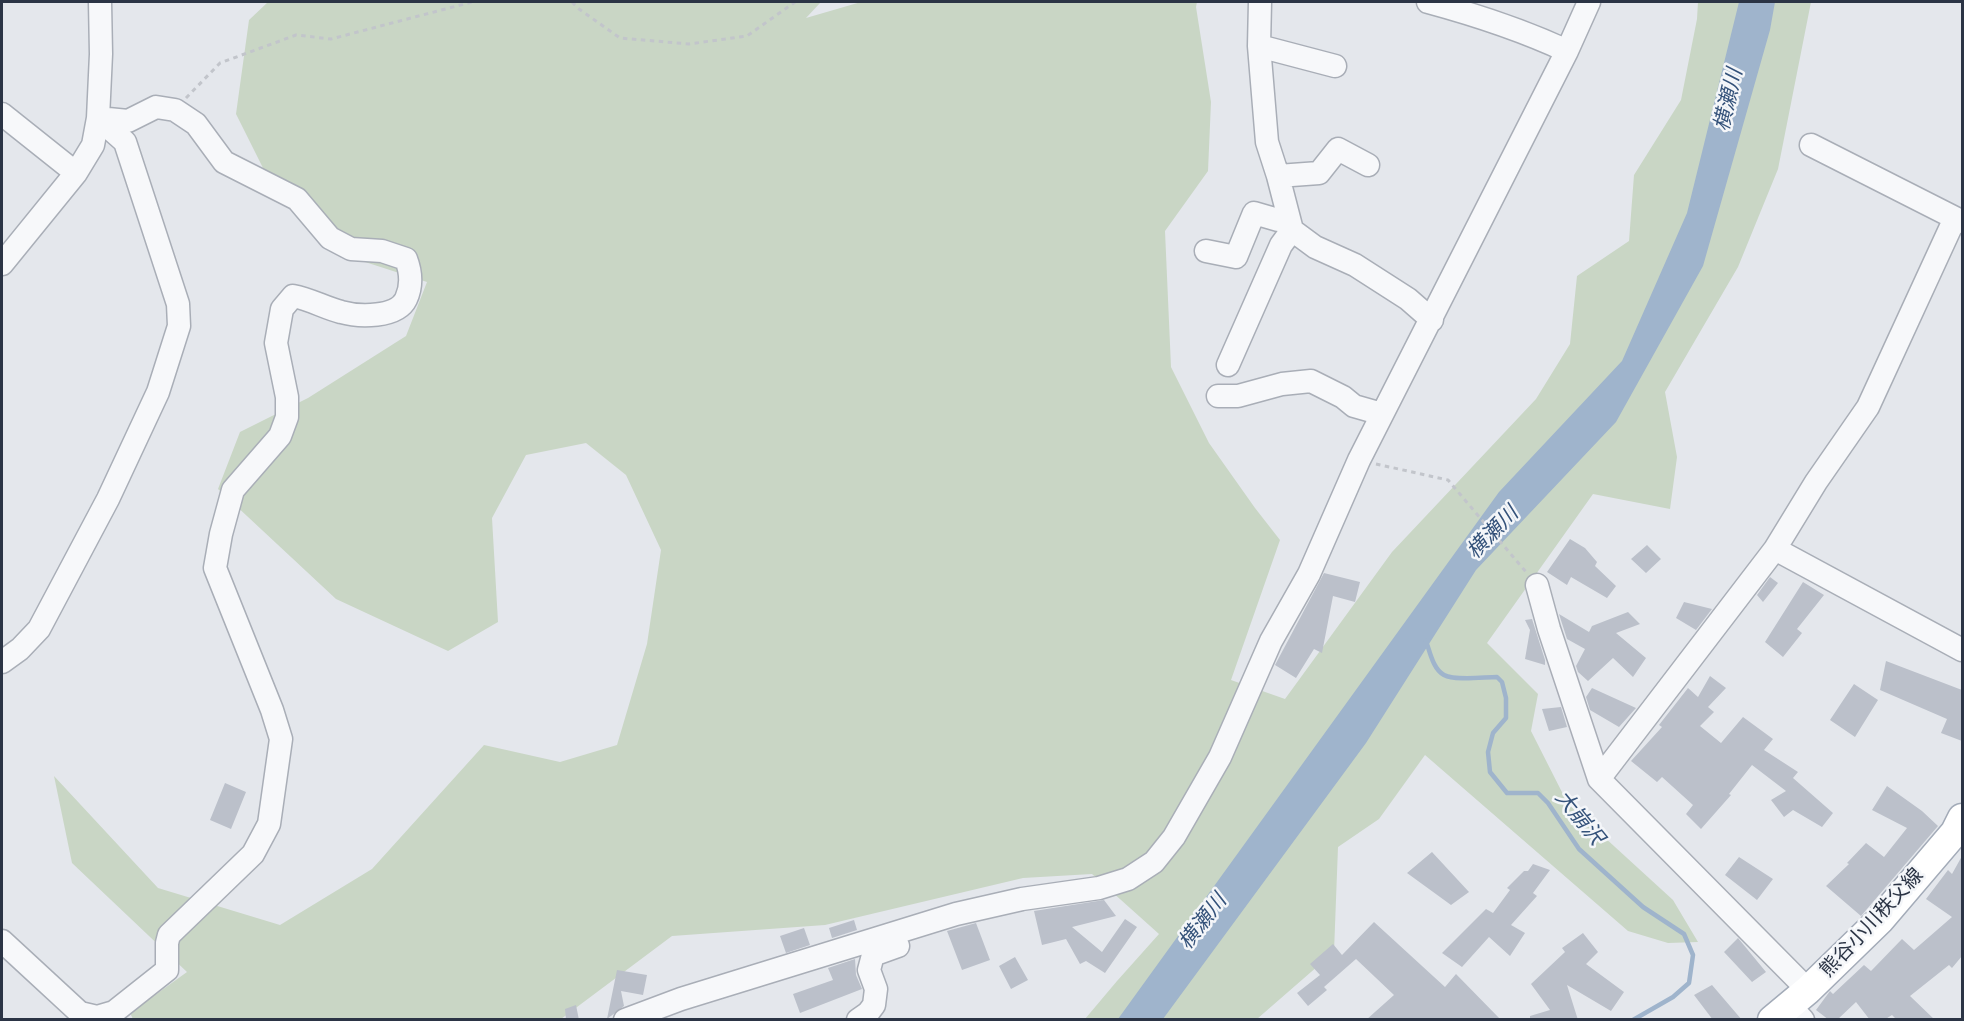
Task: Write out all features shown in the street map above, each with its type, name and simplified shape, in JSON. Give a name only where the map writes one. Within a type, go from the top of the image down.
[{"type":"main road","name":"熊谷小川秩父線","points":[[1793,1009],[1880,920],[1960,829]]},
{"type":"street","points":[[2,264],[76,173],[93,145],[98,118],[101,54],[100,2]]},
{"type":"street","points":[[1228,365],[1290,224],[1267,142],[1259,46],[1260,2]]},
{"type":"street","points":[[1428,2],[1482,17],[1542,39],[1567,51]]},
{"type":"street","points":[[625,1020],[690,997],[956,914],[1022,899],[1099,888],[1128,879],[1154,862],[1174,837],[1204,787],[1271,641],[1309,574],[1359,460],[1432,320],[1567,51],[1589,2]]},
{"type":"street","points":[[1259,46],[1335,66]]},
{"type":"street","points":[[2,941],[80,1013],[97,1017],[114,1012],[167,970],[169,934],[253,854],[268,824],[281,739],[273,710],[215,568],[220,534],[233,490],[280,436],[287,417],[287,397],[276,343],[282,309],[293,296],[308,299],[342,312],[372,314],[391,312],[404,304],[411,288],[406,259],[382,251],[351,249],[330,238],[297,199],[224,162],[196,124],[175,110],[156,107],[128,120],[98,118]]},
{"type":"street","points":[[2,114],[76,173]]},
{"type":"street","points":[[2,663],[20,650],[39,629],[108,499],[158,392],[179,326],[178,303],[125,142],[98,118]]},
{"type":"street","points":[[1599,779],[1775,549],[1816,482],[1868,407],[1958,220],[1810,146]]},
{"type":"street","points":[[1278,176],[1319,174],[1338,149],[1368,165]]},
{"type":"street","points":[[1206,251],[1236,256],[1254,213],[1278,219],[1290,224],[1315,248],[1355,265],[1373,276],[1408,299],[1432,320]]},
{"type":"street","points":[[1218,396],[1238,396],[1282,384],[1311,381],[1354,406],[1382,414]]},
{"type":"street","points":[[1775,549],[1962,650]]},
{"type":"street","points":[[1537,585],[1599,779],[1793,1009]]},
{"type":"street","points":[[858,1020],[874,1005],[876,989],[869,970],[873,955],[919,939],[922,926]]},
{"type":"path","points":[[175,110],[220,63],[296,35],[331,39],[472,2]]},
{"type":"path","points":[[572,2],[620,38],[689,44],[747,36],[795,2]]},
{"type":"path","points":[[1359,460],[1448,480],[1537,585]]},
{"type":"green space","points":[[268,2],[821,2],[806,18],[861,2],[1197,2],[1211,102],[1208,171],[1165,231],[1171,367],[1209,443],[1280,540],[1231,680],[1285,699],[1392,552],[1536,399],[1570,344],[1577,276],[1629,241],[1634,175],[1681,100],[1697,19],[1698,2],[1811,2],[1778,169],[1738,267],[1665,392],[1677,457],[1670,509],[1593,494],[1487,643],[1538,694],[1531,731],[1568,804],[1673,900],[1698,942],[1668,943],[1628,931],[1425,755],[1379,819],[1338,847],[1334,952],[1257,1019],[1085,1019],[1159,934],[1092,874],[1023,878],[825,925],[672,936],[561,1019],[133,1019],[130,1013],[187,972],[72,863],[54,776],[158,888],[280,925],[372,869],[484,745],[560,762],[617,745],[647,644],[661,550],[626,475],[586,443],[526,455],[492,518],[498,622],[448,651],[336,599],[218,489],[240,432],[308,398],[406,336],[427,282],[328,250],[273,188],[236,114],[249,20]]},
{"type":"water","name":"横瀬川","points":[[1739,2],[1775,2],[1770,30],[1703,266],[1616,422],[1476,570],[1366,743],[1163,1019],[1118,1019],[1499,492],[1622,361],[1687,213]]},
{"type":"building","points":[[1570,539],[1585,548],[1597,562],[1595,566],[1616,586],[1607,598],[1571,577],[1567,585],[1547,572]]},
{"type":"building","points":[[1647,545],[1661,559],[1646,573],[1631,559]]},
{"type":"building","points":[[1324,573],[1360,582],[1355,602],[1333,596],[1322,653],[1314,649],[1296,678],[1275,665]]},
{"type":"building","points":[[1770,577],[1778,583],[1763,602],[1757,595]]},
{"type":"building","points":[[1803,582],[1824,595],[1797,629],[1802,633],[1783,657],[1765,642]]},
{"type":"building","points":[[1684,602],[1712,609],[1696,630],[1676,618]]},
{"type":"building","points":[[1628,612],[1640,624],[1616,633],[1646,658],[1633,677],[1613,658],[1588,681],[1578,672],[1576,666],[1585,649],[1567,639],[1559,614],[1589,632],[1592,626]]},
{"type":"building","points":[[1532,619],[1545,665],[1525,659],[1530,630],[1525,620]]},
{"type":"building","points":[[1886,661],[1962,690],[1962,741],[1941,733],[1947,719],[1880,690]]},
{"type":"building","points":[[1710,676],[1726,688],[1708,707],[1714,712],[1700,726],[1721,743],[1743,717],[1773,739],[1764,750],[1798,772],[1793,778],[1833,813],[1822,827],[1793,810],[1784,817],[1771,800],[1786,791],[1752,765],[1729,794],[1731,795],[1701,829],[1686,814],[1693,805],[1662,777],[1657,782],[1631,761],[1662,727],[1659,725],[1688,688],[1698,697]]},
{"type":"building","points":[[1854,684],[1878,700],[1855,737],[1830,720]]},
{"type":"building","points":[[1592,688],[1636,708],[1619,727],[1590,710],[1586,697]]},
{"type":"building","points":[[1561,707],[1567,727],[1549,731],[1542,709]]},
{"type":"building","points":[[225,783],[246,792],[231,829],[210,820]]},
{"type":"building","points":[[1887,786],[1922,811],[1938,826],[1861,916],[1826,886],[1849,864],[1847,863],[1866,843],[1884,857],[1907,828],[1872,810]]},
{"type":"building","points":[[1432,852],[1469,892],[1451,905],[1407,873]]},
{"type":"building","points":[[1962,856],[1962,956],[1952,968],[1949,965],[1910,996],[1935,1020],[1897,1020],[1892,1015],[1884,1020],[1870,1020],[1856,1002],[1837,1020],[1829,1020],[1816,1010],[1830,991],[1833,994],[1864,965],[1871,971],[1902,939],[1914,950],[1952,917],[1926,899],[1948,870],[1952,874]]},
{"type":"building","points":[[1739,857],[1773,879],[1757,900],[1725,875]]},
{"type":"building","points":[[1533,864],[1550,870],[1533,893],[1537,896],[1511,925],[1525,933],[1510,956],[1489,937],[1462,967],[1442,953],[1486,909],[1493,913],[1510,890],[1507,888]]},
{"type":"building","points":[[1104,900],[1116,916],[1072,927],[1102,952],[1125,919],[1137,927],[1105,973],[1086,961],[1080,964],[1066,939],[1042,945],[1034,911]]},
{"type":"building","points":[[854,920],[857,930],[832,938],[829,928]]},
{"type":"building","points":[[1374,922],[1445,987],[1456,974],[1501,1020],[1366,1020],[1394,995],[1356,959],[1324,987],[1327,990],[1308,1006],[1297,993],[1320,975],[1310,964],[1333,944],[1342,955]]},
{"type":"building","points":[[976,923],[990,960],[962,970],[947,931]]},
{"type":"building","points":[[804,928],[810,945],[786,953],[780,936]]},
{"type":"building","points":[[1583,933],[1598,952],[1586,964],[1624,992],[1611,1011],[1567,985],[1578,1020],[1530,1020],[1530,1016],[1550,1010],[1531,984],[1565,952],[1562,948]]},
{"type":"building","points":[[1738,938],[1766,972],[1752,982],[1724,952]]},
{"type":"building","points":[[1015,957],[1028,980],[1011,989],[999,966]]},
{"type":"building","points":[[855,959],[856,975],[862,989],[800,1013],[793,994],[833,980],[828,968]]},
{"type":"building","points":[[617,970],[647,975],[643,995],[621,991],[624,1006],[607,1019]]},
{"type":"building","points":[[1712,985],[1742,1020],[1713,1020],[1694,995]]},
{"type":"building","points":[[576,1005],[579,1020],[566,1020],[565,1009]]},
{"type":"waterway","name":"大崩沢","points":[[1426,641],[1435,665],[1444,675],[1462,678],[1497,677],[1502,682],[1506,698],[1506,718],[1493,733],[1488,752],[1490,772],[1507,793],[1538,793],[1548,803],[1579,849],[1643,907],[1684,934],[1693,955],[1689,983],[1673,997],[1633,1020]]}]
